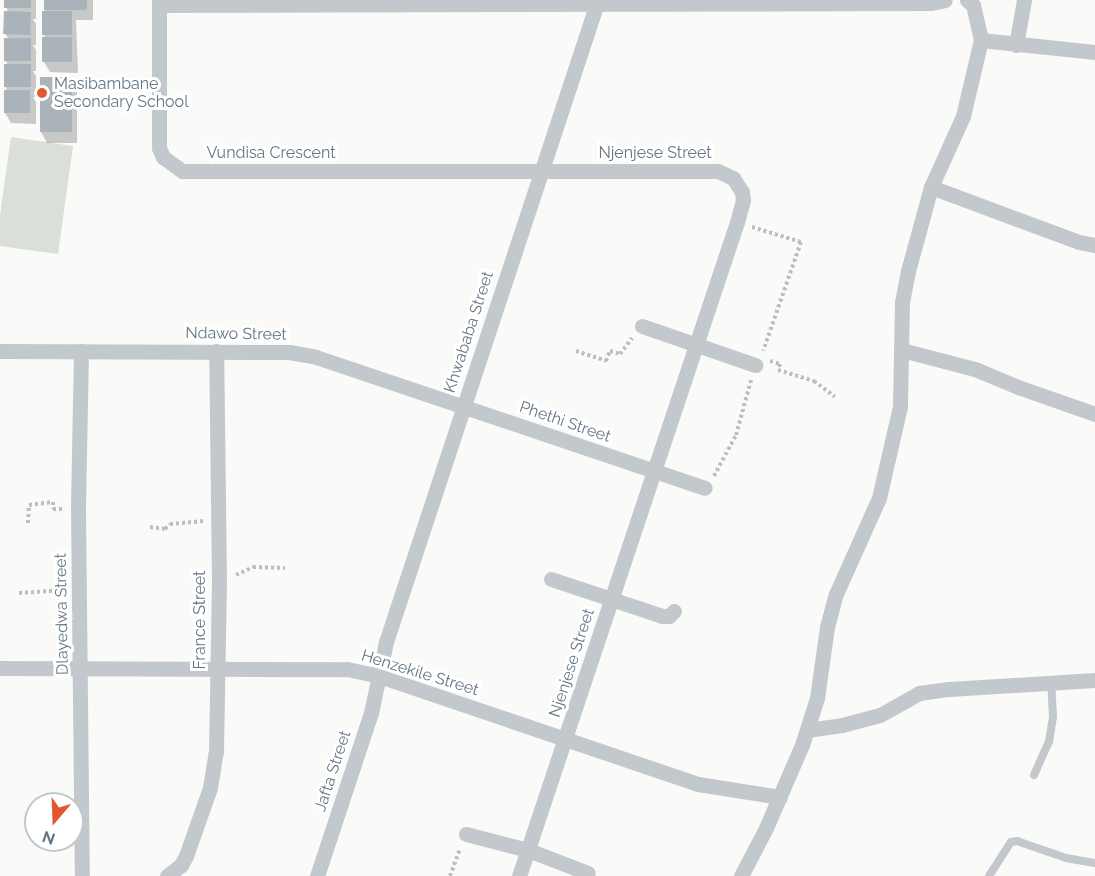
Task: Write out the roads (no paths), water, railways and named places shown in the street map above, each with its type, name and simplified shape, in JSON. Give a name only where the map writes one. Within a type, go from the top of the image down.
[{"type":"street","points":[[159,3],[931,3],[945,0]]},
{"type":"street","points":[[741,876],[780,797],[807,730],[817,698],[826,627],[836,594],[879,498],[890,457],[900,405],[902,302],[931,187],[963,116],[981,40],[973,5],[967,0]]},
{"type":"street","points":[[1016,45],[1024,0]]},
{"type":"street","name":"Khwababa Street","points":[[379,676],[386,642],[597,2]]},
{"type":"street","name":"Vundisa Crescent","points":[[159,3],[159,148],[163,158],[182,171],[542,171]]},
{"type":"street","points":[[981,40],[1095,51]]},
{"type":"street","name":"Njenjese Street","points":[[519,876],[697,345],[743,200],[742,192],[733,178],[718,171],[542,171]]},
{"type":"street","points":[[931,187],[1079,242],[1095,245]]},
{"type":"street","points":[[642,326],[755,365]]},
{"type":"street","points":[[902,350],[975,369],[1095,414]]},
{"type":"street","name":"Ndawo Street","points":[[0,351],[273,351],[316,357],[463,407]]},
{"type":"street","name":"Dlayedwa Street","points":[[81,351],[78,509],[82,876]]},
{"type":"street","name":"France Street","points":[[167,876],[181,865],[186,856],[212,778],[216,752],[219,583],[216,351]]},
{"type":"street","name":"Phethi Street","points":[[463,407],[655,471]]},
{"type":"street","points":[[655,471],[705,488]]},
{"type":"street","name":"Njenjese Street","points":[[551,579],[662,616],[669,616],[674,611]]},
{"type":"street","name":"Henzekile Street","points":[[0,668],[347,669],[379,676],[698,784],[780,797]]},
{"type":"street","name":"Jafta Street","points":[[317,876],[371,713],[379,676]]},
{"type":"street","points":[[807,730],[842,725],[880,715],[920,693],[949,689],[1095,680]]},
{"type":"street","points":[[466,834],[528,850],[588,873]]},
{"type":"lane","points":[[1034,775],[1049,742],[1053,717],[1052,682]]},
{"type":"lane","points":[[989,876],[1011,842],[1066,858],[1095,863]]},
{"type":"place","name":"Masibambane Secondary School","points":[[42,93]]}]
